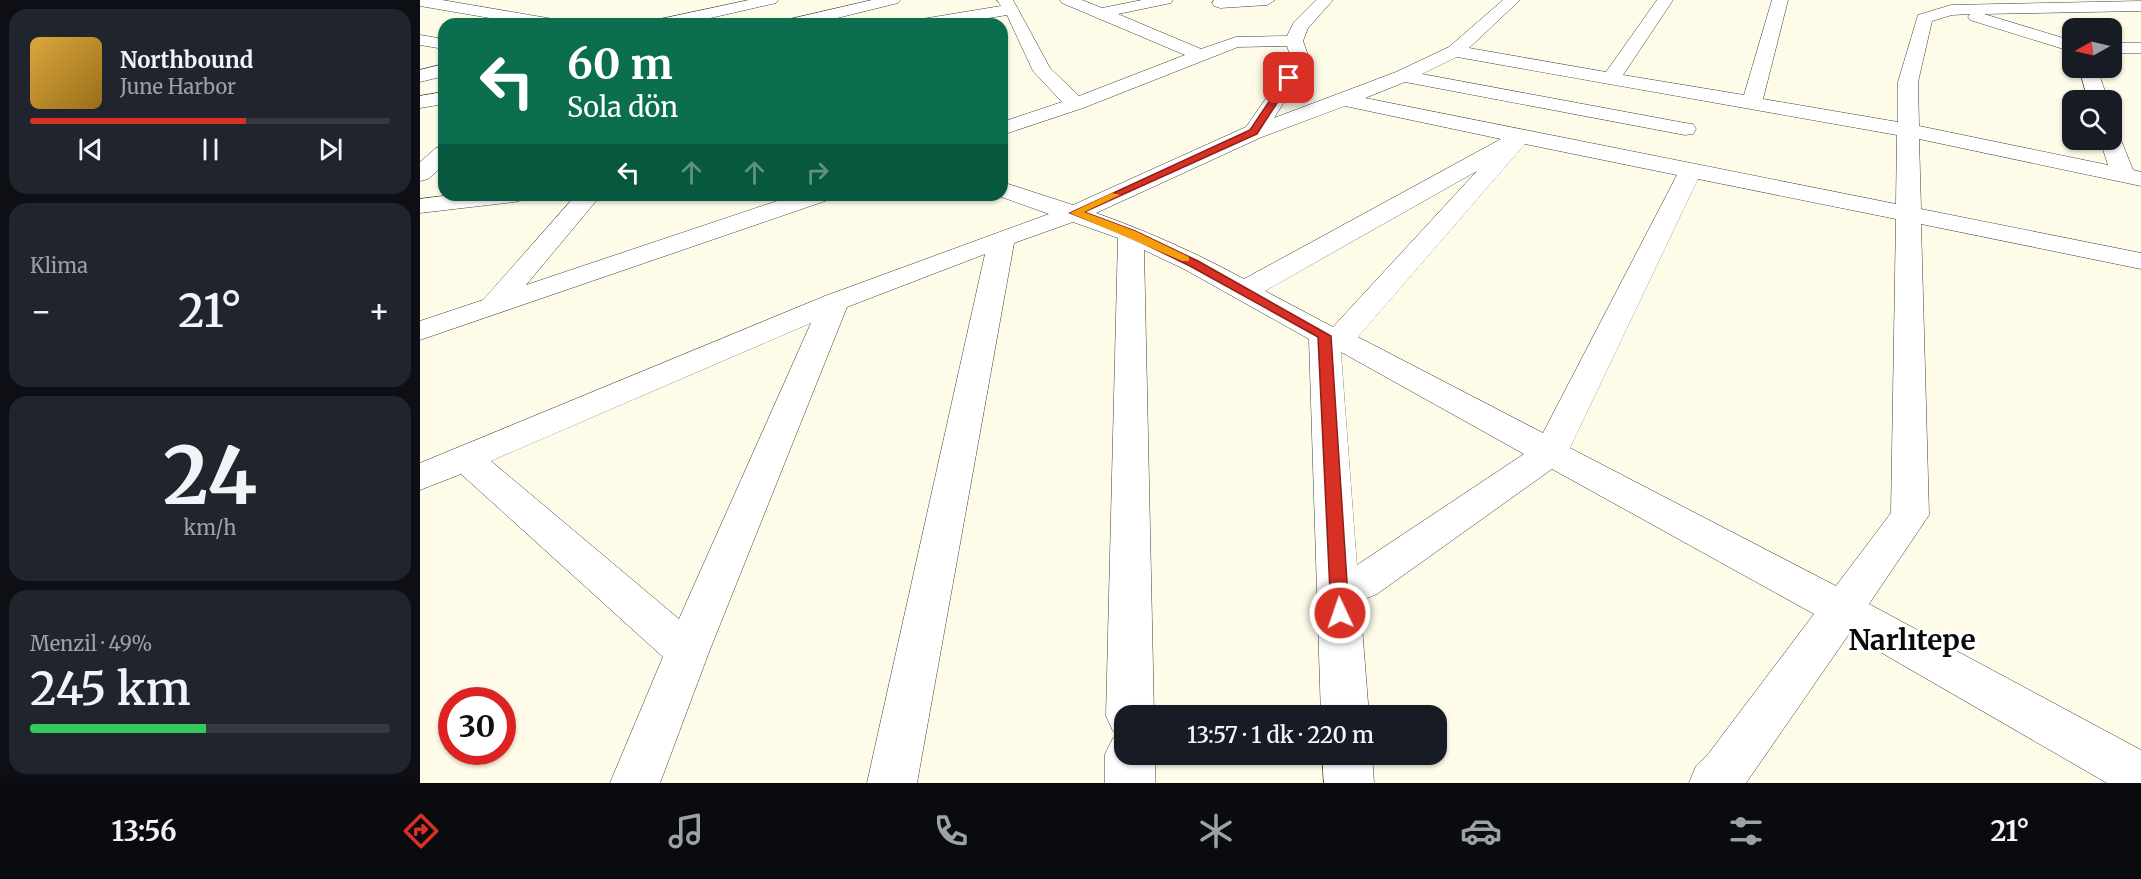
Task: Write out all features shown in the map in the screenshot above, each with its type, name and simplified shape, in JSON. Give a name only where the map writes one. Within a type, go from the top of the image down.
[{"type":"street","points":[[821,18],[892,0]]},
{"type":"street","points":[[1068,0],[1101,12],[1199,56]]},
{"type":"street","points":[[1101,12],[1165,0]]},
{"type":"street","points":[[1236,42],[1218,1],[1268,0]]},
{"type":"street","points":[[1254,132],[1301,61],[1294,41],[1300,26],[1325,0]]},
{"type":"street","points":[[420,477],[835,302],[1002,238],[1076,213],[1254,132],[1403,76],[1455,51],[1512,0]]},
{"type":"street","points":[[1612,77],[1665,0]]},
{"type":"street","points":[[1752,102],[1780,0]]},
{"type":"street","points":[[420,1],[518,18]]},
{"type":"street","points":[[694,18],[781,2],[836,18]]},
{"type":"street","points":[[1714,783],[1727,769],[1910,515],[1908,82],[1924,18],[1951,10],[2056,3],[2141,6]]},
{"type":"street","points":[[949,18],[1009,5],[1042,71],[1076,104]]},
{"type":"street","points":[[1951,10],[2062,43]]},
{"type":"street","points":[[420,40],[438,43]]},
{"type":"street","points":[[1008,127],[1076,104],[1236,42],[1294,41]]},
{"type":"street","points":[[2122,48],[2141,48]]},
{"type":"street","points":[[1455,51],[1908,130],[2132,178]]},
{"type":"street","points":[[431,100],[420,77],[438,72]]},
{"type":"street","points":[[1403,76],[1685,129]]},
{"type":"street","points":[[1344,100],[1519,138],[1909,213],[2141,261]]},
{"type":"street","points":[[1245,290],[1519,138]]},
{"type":"street","points":[[1344,705],[1332,337],[1519,138]]},
{"type":"street","points":[[420,174],[438,147]]},
{"type":"street","points":[[2117,150],[2132,178]]},
{"type":"street","points":[[1339,592],[1362,583],[1550,453],[1691,170]]},
{"type":"street","points":[[1008,191],[1131,234],[1245,290],[1842,609],[2141,776]]},
{"type":"street","points":[[420,206],[463,201]]},
{"type":"street","points":[[493,306],[584,201]]},
{"type":"street","points":[[420,331],[801,201]]},
{"type":"street","points":[[1130,705],[1131,234]]},
{"type":"street","points":[[892,783],[1002,238]]},
{"type":"street","points":[[635,783],[687,652],[835,302]]},
{"type":"street","points":[[465,458],[687,652]]},
{"type":"street","points":[[1130,765],[1130,783]]},
{"type":"street","points":[[1348,765],[1349,783]]},
{"type":"slow traffic","points":[[1115,195],[1076,213],[1131,234],[1185,259]]},
{"type":"district","name":"Narlıtepe","points":[[1912,640]]},
{"type":"route","points":[[1289,78],[1254,132],[1076,213],[1131,234],[1194,263],[1324,336],[1340,613]]}]
